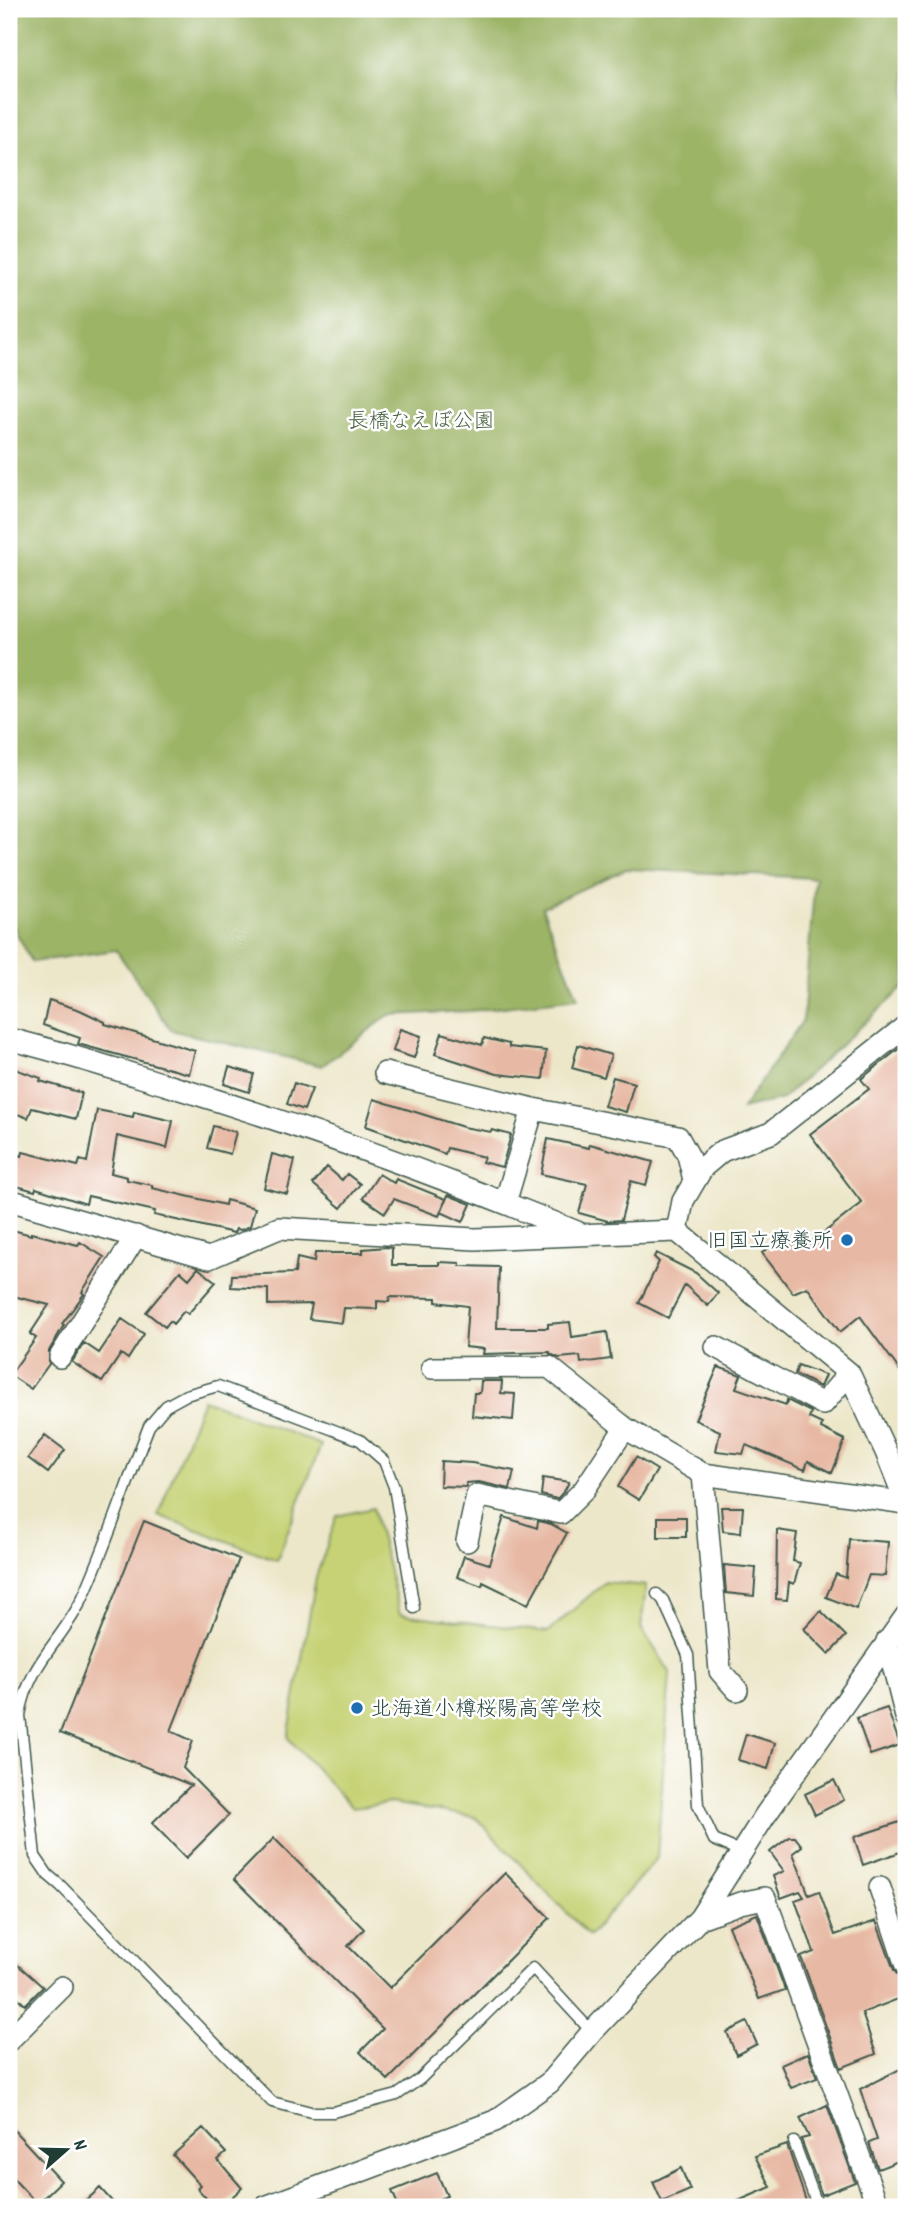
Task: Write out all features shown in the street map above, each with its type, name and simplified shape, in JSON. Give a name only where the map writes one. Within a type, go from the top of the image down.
[{"type":"street","points":[[677,1231],[683,1201],[703,1167],[722,1151],[771,1133],[906,1026]]},
{"type":"street","points":[[9,1039],[267,1115],[505,1203],[586,1236]]},
{"type":"street","points":[[385,1073],[533,1109],[678,1137],[688,1155],[694,1180]]},
{"type":"street","points":[[505,1203],[533,1109]]},
{"type":"street","points":[[9,1199],[209,1258],[279,1228],[475,1239],[677,1231],[849,1374],[906,1502],[703,1474],[625,1428],[549,1367],[432,1368]]},
{"type":"street","points":[[60,1357],[136,1236]]},
{"type":"street","points":[[716,1347],[824,1404],[849,1374]]},
{"type":"street","points":[[467,1541],[477,1495],[561,1513],[584,1490],[625,1428]]},
{"type":"street","points":[[703,1474],[720,1671],[737,1690]]},
{"type":"street","points":[[265,2207],[495,2121],[549,2083],[592,2032],[700,1918],[742,1852],[906,1616]]},
{"type":"street","points":[[887,1641],[906,1717]]},
{"type":"street","points":[[880,1888],[906,1966]]},
{"type":"street","points":[[700,1918],[740,1903],[765,1898],[878,2207]]},
{"type":"street","points":[[9,2040],[62,1987]]},
{"type":"lane","points":[[414,1608],[394,1488],[384,1461],[360,1440],[218,1386],[186,1395],[166,1406],[149,1426],[82,1599],[38,1664],[24,1692],[20,1715],[36,1856],[48,1875],[272,2102],[311,2112],[333,2112],[397,2095],[420,2079],[533,1968],[592,2032]]},
{"type":"lane","points":[[657,1594],[663,1600],[688,1655],[698,1805],[714,1840],[742,1852]]},
{"type":"lane","points":[[794,2142],[818,2207]]},
{"type":"green space","name":"長橋なえぼ公園","points":[[9,9],[906,9],[906,985],[782,1099],[742,1109],[803,1020],[815,878],[626,869],[542,907],[578,998],[470,1011],[389,1015],[322,1066],[171,1030],[116,950],[32,962],[9,919]]},
{"type":"green space","points":[[203,1399],[321,1445],[277,1560],[158,1515]]},
{"type":"green space","points":[[373,1508],[400,1614],[548,1632],[605,1582],[646,1586],[641,1628],[670,1672],[657,1858],[589,1936],[475,1817],[391,1803],[352,1808],[288,1738],[316,1577],[337,1516]]},
{"type":"building","points":[[49,1000],[80,1010],[105,1024],[195,1051],[189,1074],[78,1044],[80,1038],[43,1025]]},
{"type":"building","points":[[400,1029],[421,1036],[414,1058],[393,1051]]},
{"type":"building","points":[[442,1033],[482,1045],[484,1038],[509,1044],[509,1047],[546,1051],[543,1079],[497,1074],[435,1054]]},
{"type":"building","name":"旧国立療養所","points":[[906,1043],[906,1379],[860,1316],[840,1332],[807,1287],[793,1293],[762,1253],[784,1236],[790,1245],[800,1243],[804,1248],[862,1203],[810,1134],[869,1089],[861,1079]]},
{"type":"building","points":[[578,1045],[611,1055],[604,1077],[572,1068]]},
{"type":"building","points":[[9,1067],[41,1078],[40,1081],[82,1093],[76,1119],[32,1108],[28,1118],[9,1111]]},
{"type":"building","points":[[229,1067],[254,1074],[249,1092],[224,1084]]},
{"type":"building","points":[[613,1077],[634,1083],[626,1112],[604,1106]]},
{"type":"building","points":[[294,1083],[312,1089],[304,1110],[287,1104]]},
{"type":"building","points":[[374,1099],[463,1127],[511,1135],[502,1167],[482,1162],[484,1157],[447,1148],[445,1154],[366,1126]]},
{"type":"building","points":[[97,1110],[133,1117],[134,1112],[173,1121],[167,1148],[117,1136],[111,1173],[127,1177],[127,1180],[152,1185],[152,1188],[225,1205],[226,1200],[255,1208],[250,1226],[236,1229],[234,1233],[154,1215],[155,1211],[88,1196],[86,1204],[36,1188],[35,1191],[9,1184],[9,1153],[22,1156],[23,1152],[78,1166],[80,1160],[87,1162]]},
{"type":"building","points":[[213,1126],[236,1132],[230,1154],[207,1148]]},
{"type":"building","points":[[548,1139],[589,1148],[590,1144],[653,1162],[646,1185],[631,1181],[621,1220],[608,1221],[579,1213],[587,1184],[541,1174]]},
{"type":"building","points":[[272,1154],[295,1160],[287,1194],[264,1188]]},
{"type":"building","points":[[327,1167],[342,1180],[347,1174],[360,1184],[341,1208],[313,1184]]},
{"type":"building","points":[[379,1174],[394,1183],[396,1179],[446,1199],[439,1216],[394,1199],[385,1213],[363,1198]]},
{"type":"building","points":[[448,1195],[471,1204],[463,1222],[441,1212]]},
{"type":"building","points":[[9,1229],[78,1245],[80,1242],[104,1257],[82,1292],[84,1294],[62,1324],[64,1325],[49,1351],[49,1364],[31,1389],[10,1375],[36,1338],[30,1334],[49,1305],[9,1295]]},
{"type":"building","points":[[392,1248],[392,1265],[439,1265],[439,1262],[460,1263],[460,1266],[499,1267],[497,1328],[548,1328],[548,1324],[570,1322],[572,1337],[607,1332],[611,1359],[581,1363],[580,1356],[559,1358],[550,1352],[483,1354],[484,1349],[465,1347],[468,1306],[436,1302],[436,1298],[390,1297],[389,1302],[377,1301],[377,1309],[344,1308],[342,1323],[309,1319],[312,1304],[268,1305],[268,1289],[231,1287],[232,1275],[295,1273],[297,1258],[314,1262],[315,1253],[363,1253],[363,1249]]},
{"type":"building","points":[[656,1253],[696,1273],[718,1293],[708,1306],[685,1285],[668,1318],[639,1303],[659,1262],[654,1257]]},
{"type":"building","points":[[198,1268],[216,1282],[188,1314],[184,1311],[173,1324],[170,1321],[165,1327],[146,1312],[180,1271],[189,1279]]},
{"type":"building","points":[[122,1319],[144,1334],[128,1359],[121,1354],[102,1382],[72,1362],[84,1343],[99,1353]]},
{"type":"building","points":[[798,1365],[825,1375],[820,1387],[795,1374]]},
{"type":"building","points":[[718,1367],[741,1375],[736,1388],[786,1405],[787,1400],[811,1412],[809,1418],[822,1424],[821,1428],[845,1440],[832,1473],[808,1461],[805,1470],[746,1445],[743,1454],[716,1451],[720,1431],[695,1420]]},
{"type":"building","points":[[481,1381],[502,1381],[501,1393],[515,1394],[513,1420],[472,1416],[474,1393],[480,1393]]},
{"type":"building","points":[[45,1435],[65,1450],[48,1473],[28,1458]]},
{"type":"building","points":[[636,1457],[657,1470],[639,1500],[618,1487]]},
{"type":"building","points":[[441,1461],[472,1463],[514,1471],[510,1489],[479,1482],[466,1483],[466,1487],[440,1486]]},
{"type":"building","points":[[543,1478],[569,1482],[557,1499],[541,1495]]},
{"type":"building","points":[[721,1507],[743,1507],[741,1533],[723,1531]]},
{"type":"building","points":[[504,1517],[537,1528],[538,1521],[551,1524],[567,1533],[528,1604],[483,1582],[482,1586],[457,1577],[464,1556],[489,1564]]},
{"type":"building","points":[[658,1517],[686,1517],[686,1537],[658,1537]]},
{"type":"building","points":[[144,1521],[239,1559],[171,1731],[193,1741],[183,1768],[229,1815],[186,1858],[152,1823],[191,1785],[60,1733]]},
{"type":"building","points":[[777,1530],[797,1533],[793,1561],[800,1563],[794,1584],[789,1582],[787,1600],[776,1599]]},
{"type":"building","points":[[849,1539],[888,1542],[885,1576],[869,1575],[856,1609],[826,1597],[836,1574],[846,1578]]},
{"type":"building","points":[[724,1565],[756,1568],[754,1596],[726,1593]]},
{"type":"building","points":[[821,1611],[846,1636],[829,1654],[804,1629]]},
{"type":"building","points":[[887,1708],[900,1745],[870,1755],[857,1718]]},
{"type":"building","points":[[746,1734],[775,1743],[768,1769],[738,1760]]},
{"type":"building","points":[[834,1780],[844,1800],[815,1815],[805,1794]]},
{"type":"building","points":[[906,1820],[906,1850],[863,1865],[854,1837]]},
{"type":"building","points":[[789,1837],[795,1837],[802,1846],[793,1853],[809,1895],[819,1891],[835,1935],[876,1921],[906,1996],[862,2013],[876,2054],[841,2068],[801,1957],[814,1952],[795,1900],[804,1897],[800,1891],[781,1898],[773,1876],[784,1871],[770,1852]]},
{"type":"building","points":[[274,1838],[364,1929],[348,1946],[390,1988],[505,1873],[550,1918],[388,2080],[360,2052],[383,2029],[234,1879]]},
{"type":"building","points":[[757,1914],[785,1990],[759,1999],[728,1926]]},
{"type":"building","points":[[9,1957],[43,1987],[25,2005],[9,1989]]},
{"type":"building","points":[[747,2022],[757,2044],[736,2055],[727,2032]]},
{"type":"building","points":[[808,2053],[817,2078],[791,2088],[781,2065]]},
{"type":"building","points":[[906,2066],[906,2158],[878,2169],[869,2143],[877,2140],[860,2089]]},
{"type":"building","points":[[827,2105],[855,2182],[822,2195],[801,2139],[809,2137],[800,2118]]},
{"type":"building","points":[[9,2125],[61,2181],[37,2204],[9,2174]]},
{"type":"building","points":[[203,2128],[226,2153],[218,2160],[242,2188],[221,2207],[214,2207],[197,2188],[200,2185],[173,2155]]},
{"type":"building","points":[[787,2145],[808,2207],[724,2207],[771,2187],[755,2156]]},
{"type":"building","points":[[681,2168],[690,2190],[662,2202],[653,2182]]},
{"type":"building","points":[[437,2173],[447,2196],[419,2207],[399,2207],[392,2191]]},
{"type":"building","points":[[100,2188],[117,2207],[79,2207]]},
{"type":"place","name":"旧国立療養所","points":[[847,1240]]},
{"type":"place","name":"北海道小樽桜陽高等学校","points":[[357,1708]]}]
